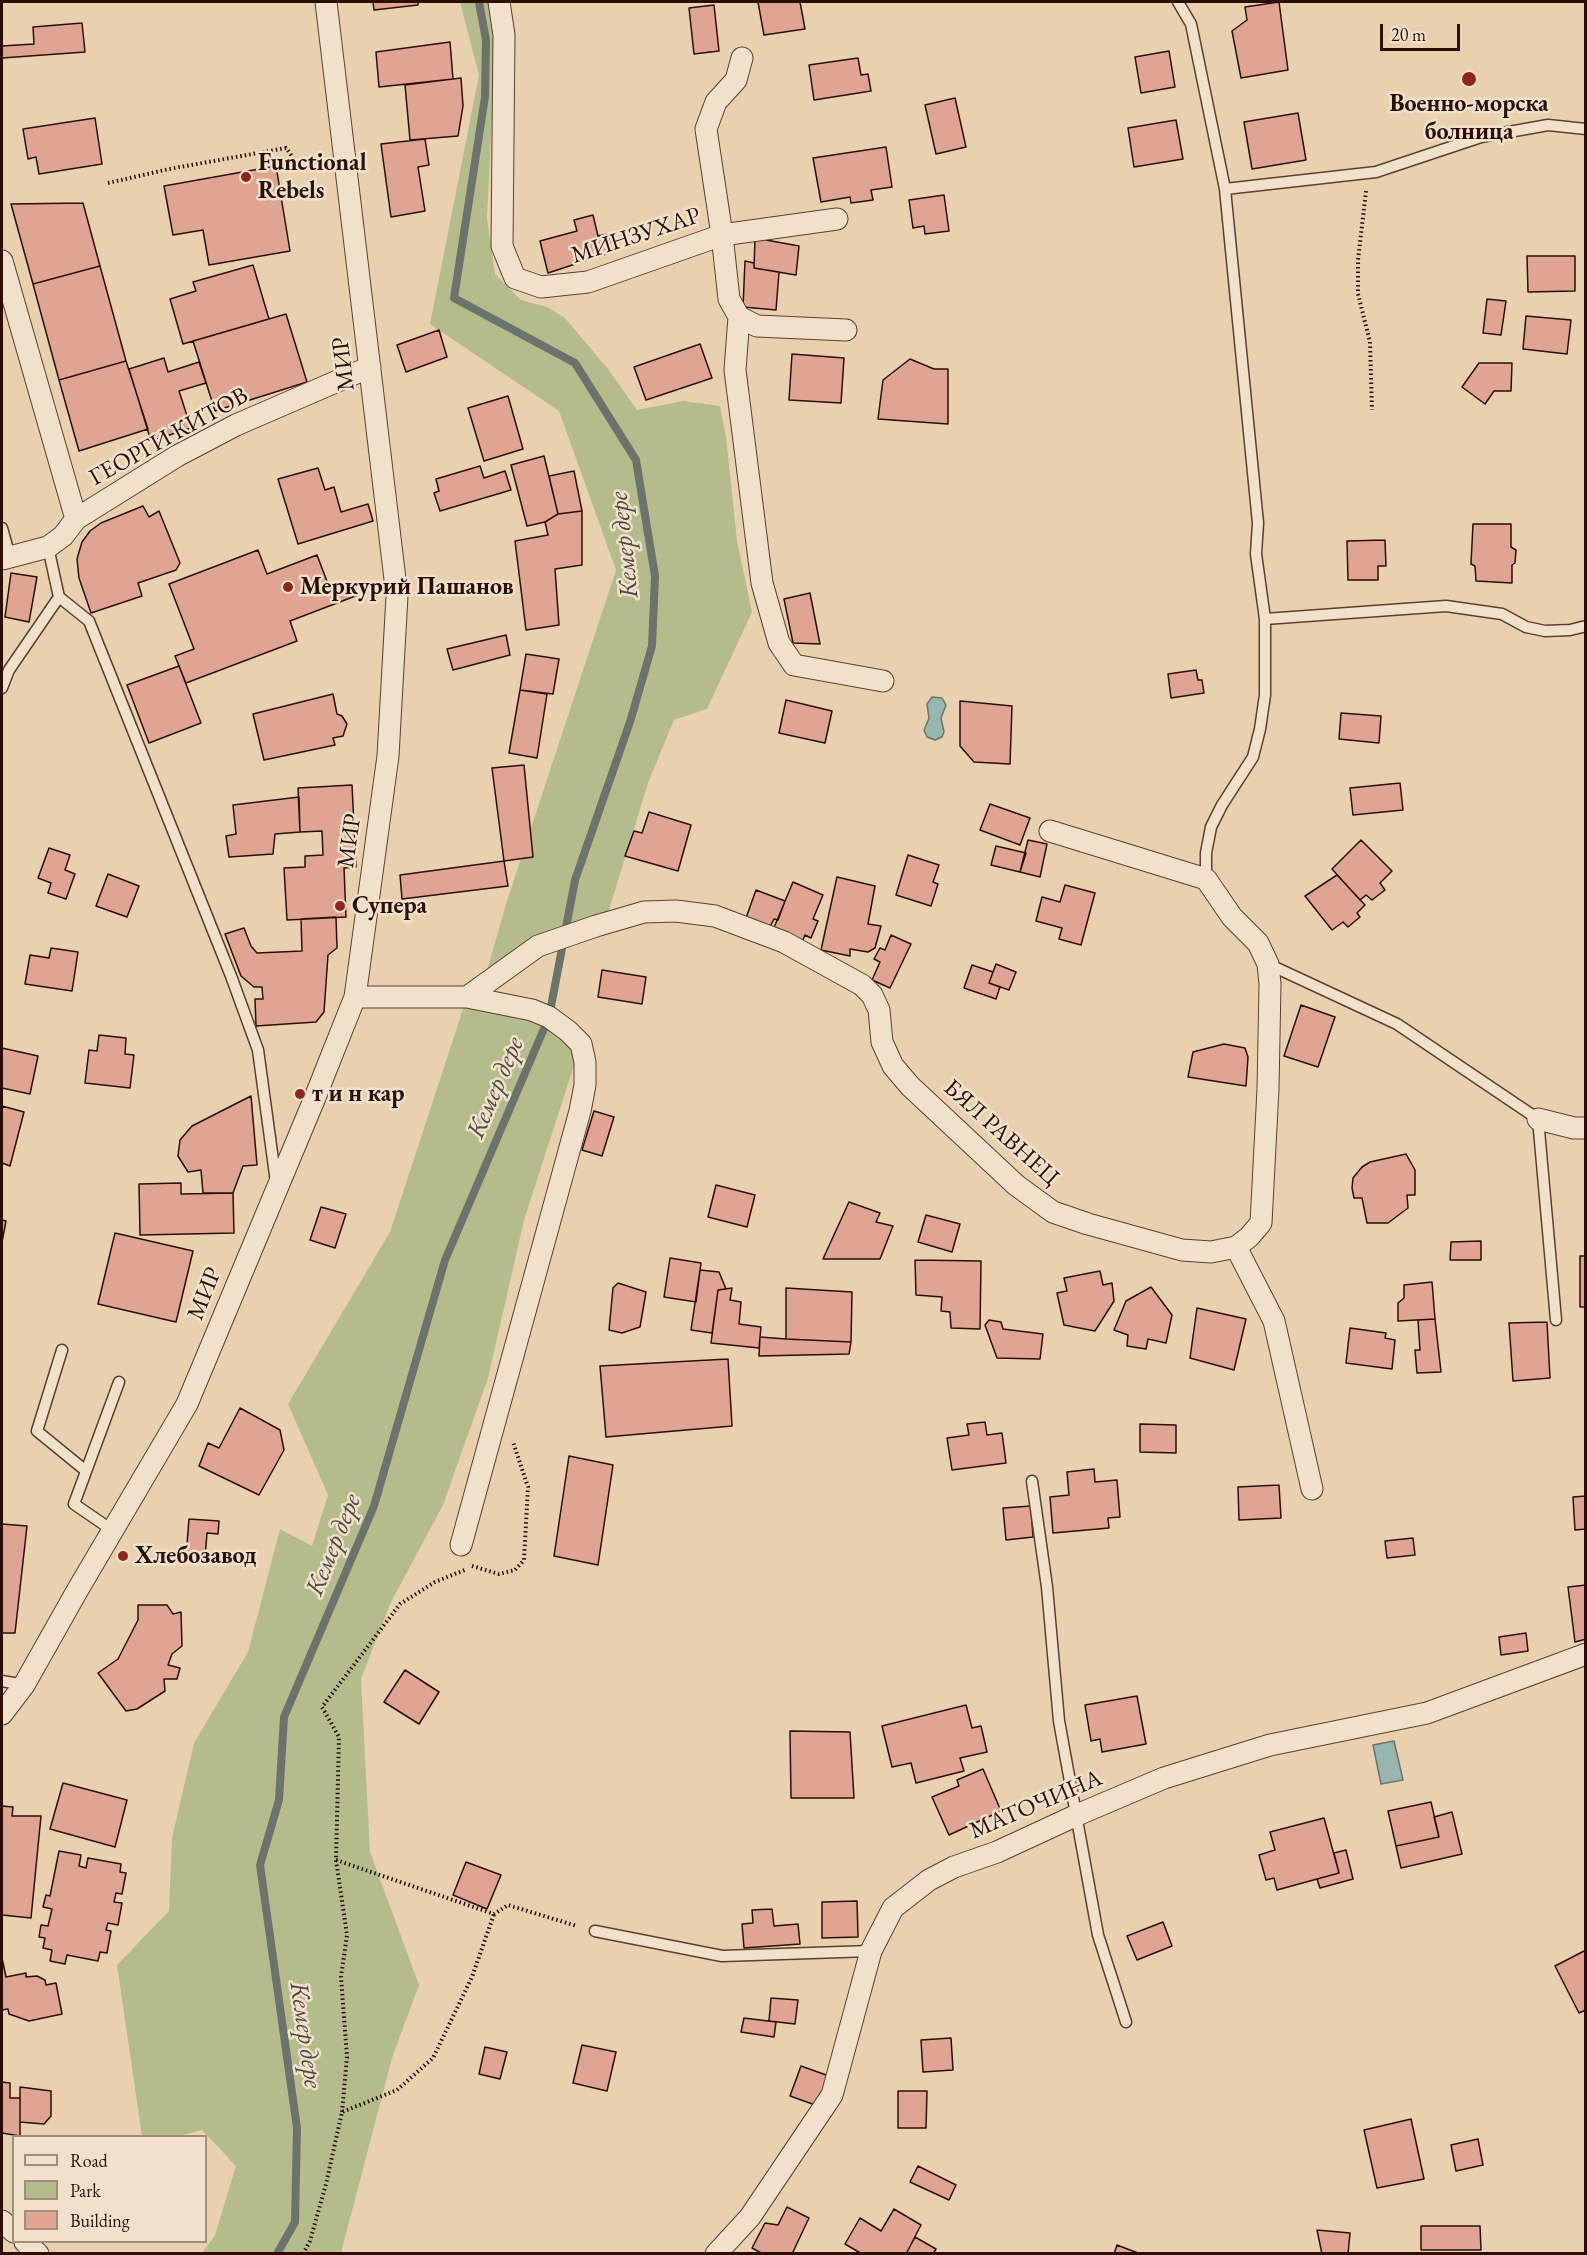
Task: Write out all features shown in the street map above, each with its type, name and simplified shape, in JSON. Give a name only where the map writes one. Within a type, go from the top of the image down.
[{"type":"street","name":"МИР","points":[[2,1714],[24,1685],[187,1404],[355,996],[388,756],[397,596],[326,2]]},
{"type":"street","name":"МИНЗУХАР","points":[[499,2],[504,35],[502,246],[515,278],[541,287],[588,282],[722,234],[837,219]]},
{"type":"street","points":[[742,58],[736,80],[716,102],[706,129],[729,299],[739,317],[735,370],[762,583],[779,643],[794,665],[806,675],[883,681]]},
{"type":"street","points":[[2,261],[76,519]]},
{"type":"street","points":[[739,317],[757,326],[846,330]]},
{"type":"street","name":"ГЕОРГИ КИТОВ","points":[[6,558],[48,547],[63,536],[76,519],[147,474],[216,436],[369,367]]},
{"type":"street","points":[[1050,831],[1206,879],[1232,917],[1258,943],[1268,964],[1270,984],[1268,1089],[1261,1223],[1236,1247],[1274,1321],[1311,1489]]},
{"type":"street","name":"БЯЛ РАВНЕЦ","points":[[467,997],[538,946],[596,926],[644,912],[676,910],[715,916],[784,942],[862,985],[872,995],[879,1010],[882,1042],[893,1066],[910,1086],[1033,1198],[1053,1212],[1182,1250],[1211,1252],[1236,1247]]},
{"type":"street","points":[[355,996],[467,997],[532,1010],[549,1017],[568,1032],[580,1044],[585,1062],[585,1085],[461,1545]]},
{"type":"street","points":[[1538,1119],[1574,1128],[1586,1128]]},
{"type":"street","name":"МАТОЧИНА","points":[[716,2253],[750,2217],[832,2095],[871,1951],[893,1908],[929,1880],[954,1867],[997,1852],[1164,1778],[1270,1745],[1428,1713],[1586,1654]]},
{"type":"lane","points":[[1178,2],[1191,24],[1225,189],[1258,523],[1256,554],[1265,619],[1264,695],[1260,729],[1252,757],[1211,827],[1206,853],[1206,879]]},
{"type":"lane","points":[[1225,189],[1376,172],[1481,137],[1548,125],[1586,129]]},
{"type":"lane","points":[[2,528],[6,558]]},
{"type":"lane","points":[[48,547],[59,597],[89,621],[231,976],[258,1050],[276,1187]]},
{"type":"lane","points":[[2,688],[9,670],[59,597]]},
{"type":"lane","points":[[1265,619],[1446,606],[1502,614],[1526,627],[1545,631],[1570,630],[1586,626]]},
{"type":"lane","points":[[1268,964],[1397,1024],[1538,1119],[1556,1320]]},
{"type":"lane","points":[[62,1350],[37,1431],[86,1471]]},
{"type":"lane","points":[[112,1530],[74,1504],[119,1382]]},
{"type":"lane","points":[[1032,1480],[1047,1587],[1059,1721],[1098,1935],[1126,2022]]},
{"type":"lane","points":[[2,1682],[24,1685]]},
{"type":"lane","points":[[596,1931],[722,1956],[871,1951]]},
{"type":"path","points":[[108,183],[169,169],[286,148],[294,159]]},
{"type":"path","points":[[1368,173],[1358,260],[1358,294],[1370,342],[1372,410]]},
{"type":"path","points":[[461,1545],[464,1557],[473,1567],[499,1574],[515,1570],[524,1560],[528,1488],[518,1452],[498,1411]]},
{"type":"path","points":[[303,2253],[310,2241],[326,2184],[342,2112],[347,2057],[341,1977],[347,1935],[336,1860],[339,1737],[322,1707],[400,1604],[435,1582],[473,1567]]},
{"type":"path","points":[[336,1860],[494,1914]]},
{"type":"path","points":[[342,2112],[397,2090],[433,2058],[472,1977],[494,1914],[507,1905],[596,1931]]},
{"type":"green space","points":[[460,2],[489,2],[496,41],[487,218],[495,274],[521,300],[547,307],[565,318],[608,369],[637,410],[683,401],[720,406],[726,437],[737,541],[752,612],[707,709],[674,720],[648,783],[605,923],[483,985],[506,904],[616,570],[559,411],[430,324],[479,75]]},
{"type":"green space","points":[[467,997],[532,1010],[581,1044],[524,1220],[488,1378],[443,1505],[390,1604],[361,1679],[370,1852],[419,1985],[392,2058],[341,2253],[202,2253],[215,2235],[236,2166],[202,2130],[183,2135],[142,2135],[117,1965],[169,1911],[172,1838],[194,1743],[248,1652],[280,1529],[312,1546],[328,1495],[288,1404],[390,1232]]},
{"type":"water","points":[[932,697],[942,698],[946,705],[941,718],[944,732],[942,737],[935,740],[927,737],[924,730],[929,718],[927,704]]},
{"type":"water","points":[[1394,1741],[1403,1780],[1381,1784],[1373,1745]]},
{"type":"building","points":[[373,2],[418,2],[418,5],[374,10]]},
{"type":"building","points":[[758,2],[800,2],[805,29],[764,35]]},
{"type":"building","points":[[1279,2],[1288,70],[1241,78],[1232,31],[1247,20],[1245,7]]},
{"type":"building","points":[[714,5],[719,51],[694,54],[689,8]]},
{"type":"building","points":[[82,23],[85,52],[2,58],[2,46],[34,44],[33,27]]},
{"type":"building","points":[[450,42],[453,79],[379,87],[376,52]]},
{"type":"building","points":[[1169,51],[1175,87],[1141,93],[1135,57]]},
{"type":"building","points":[[858,58],[861,75],[868,74],[871,91],[814,100],[809,65]]},
{"type":"building","points":[[461,78],[463,106],[458,136],[410,140],[405,85]]},
{"type":"building","points":[[955,98],[966,147],[936,154],[925,105]]},
{"type":"building","points":[[1298,113],[1306,160],[1252,169],[1244,122]]},
{"type":"building","points":[[95,118],[102,164],[39,174],[36,157],[28,159],[23,129]]},
{"type":"building","points":[[1176,120],[1183,159],[1134,167],[1128,128]]},
{"type":"building","points":[[425,139],[429,165],[418,167],[425,211],[391,217],[381,144]]},
{"type":"building","points":[[886,147],[892,187],[871,190],[873,200],[851,203],[850,197],[821,202],[813,158]]},
{"type":"building","points":[[276,166],[290,251],[209,265],[203,230],[173,235],[164,186]]},
{"type":"building","points":[[944,195],[949,231],[925,234],[924,226],[913,228],[909,200]]},
{"type":"building","points":[[83,203],[100,266],[33,284],[11,204]]},
{"type":"building","points":[[593,215],[598,236],[608,234],[612,252],[548,273],[540,241],[577,231],[574,220]]},
{"type":"building","points":[[755,238],[799,246],[796,275],[754,268]]},
{"type":"building","points":[[1527,256],[1575,256],[1575,291],[1528,292]]},
{"type":"building","points":[[745,261],[754,263],[754,268],[779,272],[776,310],[743,307]]},
{"type":"building","points":[[253,265],[269,319],[183,344],[170,299],[196,291],[193,282]]},
{"type":"building","points":[[100,266],[126,361],[59,380],[33,284]]},
{"type":"building","points":[[1487,299],[1506,301],[1501,335],[1483,333]]},
{"type":"building","points":[[286,314],[307,382],[215,411],[193,341]]},
{"type":"building","points":[[1526,316],[1571,320],[1567,354],[1523,349]]},
{"type":"building","points":[[439,330],[447,357],[406,372],[397,345]]},
{"type":"building","points":[[700,344],[712,378],[646,400],[634,367]]},
{"type":"building","points":[[792,354],[844,358],[841,403],[789,400]]},
{"type":"building","points":[[164,358],[168,372],[199,362],[206,383],[179,391],[191,428],[151,441],[129,369]]},
{"type":"building","points":[[910,359],[934,369],[948,369],[948,424],[878,419],[883,380]]},
{"type":"building","points":[[126,361],[148,429],[79,451],[59,380]]},
{"type":"building","points":[[1479,363],[1512,363],[1511,391],[1494,391],[1485,404],[1462,387]]},
{"type":"building","points":[[508,396],[523,449],[484,461],[468,408]]},
{"type":"building","points":[[544,456],[558,514],[545,522],[527,526],[511,465]]},
{"type":"building","points":[[480,466],[484,478],[505,471],[511,490],[440,511],[434,493],[439,491],[436,479]]},
{"type":"building","points":[[318,468],[325,490],[334,487],[341,512],[368,504],[373,521],[298,544],[278,479]]},
{"type":"building","points":[[574,471],[582,511],[558,514],[549,476]]},
{"type":"building","points":[[143,506],[149,517],[159,511],[180,563],[176,570],[138,583],[142,596],[91,613],[79,578],[77,559],[82,542],[90,531],[101,523]]},
{"type":"building","points":[[582,511],[582,565],[555,569],[559,625],[526,630],[515,541],[548,535],[545,522],[558,514]]},
{"type":"building","points":[[1473,524],[1511,524],[1511,547],[1516,550],[1515,563],[1512,565],[1512,583],[1476,581],[1475,566],[1471,564]]},
{"type":"building","points":[[1385,540],[1386,566],[1378,566],[1378,580],[1348,580],[1347,541]]},
{"type":"building","points":[[258,550],[267,574],[317,555],[331,592],[353,583],[358,595],[290,621],[297,641],[186,683],[175,656],[194,649],[169,584]]},
{"type":"building","points":[[11,573],[37,577],[29,622],[5,617]]},
{"type":"building","points":[[810,593],[820,644],[793,643],[784,599]]},
{"type":"building","points":[[506,635],[510,655],[453,670],[447,649]]},
{"type":"building","points":[[526,654],[559,659],[553,694],[520,690]]},
{"type":"building","points":[[179,666],[201,723],[149,743],[127,685]]},
{"type":"building","points":[[1196,670],[1198,680],[1202,680],[1204,693],[1171,698],[1168,674]]},
{"type":"building","points":[[520,690],[547,694],[537,758],[509,753]]},
{"type":"building","points":[[333,694],[337,714],[342,716],[347,724],[343,736],[333,738],[335,745],[264,760],[253,714]]},
{"type":"building","points":[[786,700],[832,711],[825,743],[779,733]]},
{"type":"building","points":[[960,701],[1012,706],[1010,764],[974,762],[960,746]]},
{"type":"building","points":[[1341,713],[1381,716],[1379,743],[1339,739]]},
{"type":"building","points":[[524,765],[533,857],[504,861],[492,768]]},
{"type":"building","points":[[1400,783],[1403,810],[1353,815],[1350,788]]},
{"type":"building","points":[[352,785],[356,867],[344,868],[346,917],[287,920],[284,868],[305,867],[305,856],[323,855],[322,831],[300,832],[298,788]]},
{"type":"building","points":[[299,797],[300,832],[275,834],[273,854],[229,857],[226,836],[236,834],[233,805]]},
{"type":"building","points":[[990,804],[1030,818],[1020,845],[980,830]]},
{"type":"building","points":[[649,812],[691,825],[678,871],[625,856],[634,831],[642,833]]},
{"type":"building","points":[[1028,840],[1047,844],[1040,877],[1020,872]]},
{"type":"building","points":[[1361,840],[1392,871],[1380,883],[1385,890],[1372,900],[1366,895],[1360,900],[1332,869]]},
{"type":"building","points":[[996,846],[1026,853],[1020,872],[991,865]]},
{"type":"building","points":[[49,848],[70,855],[65,870],[75,874],[66,899],[48,893],[51,883],[38,878]]},
{"type":"building","points":[[908,855],[939,865],[933,882],[938,884],[931,906],[896,895]]},
{"type":"building","points":[[504,861],[508,886],[402,899],[400,875]]},
{"type":"building","points":[[108,874],[139,886],[127,917],[96,906]]},
{"type":"building","points":[[1337,875],[1365,905],[1357,913],[1360,917],[1348,927],[1343,922],[1332,930],[1305,896]]},
{"type":"building","points":[[837,877],[875,886],[868,924],[881,926],[875,948],[868,952],[850,949],[850,956],[821,950]]},
{"type":"building","points":[[793,882],[823,895],[813,919],[818,921],[811,938],[805,935],[802,942],[773,930]]},
{"type":"building","points":[[1065,885],[1095,893],[1081,945],[1059,939],[1062,928],[1036,921],[1042,897],[1060,902]]},
{"type":"building","points":[[756,890],[785,901],[778,920],[774,919],[770,927],[746,918]]},
{"type":"building","points":[[336,917],[337,948],[328,955],[324,1012],[316,1022],[256,1026],[255,999],[263,999],[262,987],[254,987],[241,976],[225,934],[244,928],[251,946],[257,953],[302,951],[301,919]]},
{"type":"building","points":[[891,935],[911,944],[890,988],[872,980],[880,962],[874,959],[880,948],[885,950]]},
{"type":"building","points":[[51,948],[78,952],[72,991],[25,984],[30,955],[49,958]]},
{"type":"building","points":[[996,964],[1016,972],[1009,990],[989,983]]},
{"type":"building","points":[[972,965],[993,972],[989,983],[1000,987],[996,999],[964,988]]},
{"type":"building","points":[[602,970],[646,977],[642,1004],[598,997]]},
{"type":"building","points":[[1301,1005],[1335,1017],[1318,1067],[1284,1056]]},
{"type":"building","points":[[99,1035],[126,1038],[125,1054],[134,1055],[130,1088],[85,1083],[89,1050],[97,1051]]},
{"type":"building","points":[[1224,1044],[1245,1048],[1248,1057],[1246,1086],[1188,1077],[1193,1052]]},
{"type":"building","points":[[2,1048],[38,1056],[30,1094],[2,1088]]},
{"type":"building","points":[[251,1096],[257,1165],[243,1166],[233,1193],[203,1193],[201,1170],[188,1172],[178,1156],[180,1140],[192,1126]]},
{"type":"building","points":[[2,1106],[24,1112],[10,1166],[2,1163]]},
{"type":"building","points":[[594,1111],[614,1117],[602,1156],[582,1150]]},
{"type":"building","points":[[1406,1154],[1415,1170],[1415,1195],[1407,1195],[1408,1208],[1388,1223],[1367,1223],[1362,1198],[1354,1198],[1353,1178],[1362,1167],[1370,1162]]},
{"type":"building","points":[[181,1183],[181,1194],[233,1193],[234,1233],[140,1235],[139,1184]]},
{"type":"building","points":[[716,1185],[755,1195],[747,1227],[708,1217]]},
{"type":"building","points":[[849,1202],[880,1213],[876,1222],[893,1226],[880,1259],[823,1259]]},
{"type":"building","points":[[321,1207],[346,1214],[335,1248],[310,1240]]},
{"type":"building","points":[[926,1215],[960,1224],[952,1252],[918,1242]]},
{"type":"building","points":[[2,1220],[6,1221],[2,1242]]},
{"type":"building","points":[[115,1233],[193,1251],[176,1322],[98,1304]]},
{"type":"building","points":[[1481,1241],[1481,1260],[1450,1260],[1451,1242]]},
{"type":"building","points":[[1580,1256],[1586,1256],[1586,1307],[1580,1307]]},
{"type":"building","points":[[670,1258],[701,1263],[696,1302],[664,1297]]},
{"type":"building","points":[[915,1260],[981,1261],[980,1329],[951,1328],[950,1312],[941,1311],[942,1297],[916,1295]]},
{"type":"building","points":[[700,1270],[719,1272],[726,1289],[718,1290],[712,1333],[691,1330]]},
{"type":"building","points":[[1100,1271],[1103,1285],[1112,1283],[1114,1301],[1095,1331],[1064,1325],[1057,1293],[1067,1291],[1064,1278]]},
{"type":"building","points":[[1432,1282],[1435,1319],[1398,1321],[1398,1303],[1404,1298],[1404,1285]]},
{"type":"building","points":[[618,1283],[646,1292],[640,1327],[622,1333],[609,1330],[613,1288]]},
{"type":"building","points":[[1151,1287],[1172,1315],[1166,1343],[1148,1339],[1146,1349],[1127,1346],[1128,1335],[1114,1330],[1126,1301]]},
{"type":"building","points":[[732,1288],[730,1300],[741,1302],[739,1324],[761,1327],[759,1348],[711,1343],[718,1290]]},
{"type":"building","points":[[786,1288],[852,1292],[851,1342],[786,1339]]},
{"type":"building","points":[[1197,1308],[1246,1319],[1234,1370],[1190,1358]]},
{"type":"building","points":[[1435,1319],[1441,1372],[1417,1373],[1415,1350],[1420,1350],[1418,1320]]},
{"type":"building","points":[[989,1320],[1001,1322],[1003,1329],[1043,1334],[1040,1359],[997,1358],[985,1325]]},
{"type":"building","points":[[1547,1322],[1550,1378],[1513,1381],[1509,1323]]},
{"type":"building","points":[[1350,1328],[1386,1333],[1385,1338],[1395,1340],[1392,1369],[1346,1363]]},
{"type":"building","points":[[760,1337],[851,1342],[849,1354],[759,1356]]},
{"type":"building","points":[[728,1359],[732,1426],[606,1437],[600,1366]]},
{"type":"building","points":[[240,1408],[280,1430],[284,1450],[259,1495],[199,1466],[208,1443],[219,1448]]},
{"type":"building","points":[[985,1422],[987,1435],[1002,1433],[1006,1463],[952,1470],[947,1438],[969,1435],[967,1424]]},
{"type":"building","points":[[1140,1424],[1176,1425],[1176,1453],[1140,1452]]},
{"type":"building","points":[[569,1456],[613,1465],[598,1565],[554,1556]]},
{"type":"building","points":[[1094,1469],[1095,1482],[1117,1480],[1120,1517],[1108,1518],[1109,1528],[1053,1533],[1050,1497],[1069,1495],[1067,1472]]},
{"type":"building","points":[[1279,1485],[1281,1518],[1239,1520],[1238,1487]]},
{"type":"building","points":[[1586,1496],[1586,1529],[1575,1530],[1573,1497]]},
{"type":"building","points":[[1031,1506],[1033,1537],[1006,1540],[1003,1508]]},
{"type":"building","points":[[189,1519],[219,1521],[218,1534],[207,1533],[205,1558],[186,1557]]},
{"type":"building","points":[[2,1524],[27,1526],[15,1633],[2,1633]]},
{"type":"building","points":[[1413,1538],[1415,1555],[1387,1558],[1385,1541]]},
{"type":"building","points":[[1586,1585],[1586,1639],[1575,1642],[1568,1587]]},
{"type":"building","points":[[138,1605],[167,1605],[173,1614],[181,1612],[182,1646],[172,1654],[168,1665],[180,1668],[177,1679],[164,1679],[165,1691],[137,1709],[126,1711],[98,1673],[118,1659],[138,1620]]},
{"type":"building","points":[[1526,1633],[1528,1651],[1501,1655],[1499,1637]]},
{"type":"building","points":[[405,1670],[439,1692],[419,1724],[384,1702]]},
{"type":"building","points":[[1137,1696],[1146,1744],[1102,1752],[1100,1739],[1091,1741],[1085,1705]]},
{"type":"building","points":[[966,1705],[972,1728],[981,1726],[987,1752],[960,1758],[964,1771],[916,1783],[911,1763],[892,1767],[882,1726]]},
{"type":"building","points":[[790,1731],[850,1732],[854,1798],[791,1798]]},
{"type":"building","points":[[983,1769],[1001,1811],[949,1835],[932,1797],[959,1786],[957,1780]]},
{"type":"building","points":[[63,1783],[127,1800],[115,1847],[50,1829]]},
{"type":"building","points":[[1431,1802],[1439,1837],[1396,1846],[1388,1811]]},
{"type":"building","points":[[2,1806],[13,1807],[12,1816],[41,1816],[31,1918],[2,1915]]},
{"type":"building","points":[[1452,1812],[1462,1854],[1401,1868],[1396,1846],[1439,1837],[1434,1817]]},
{"type":"building","points":[[1324,1818],[1339,1873],[1277,1890],[1274,1878],[1266,1880],[1259,1855],[1275,1850],[1270,1832]]},
{"type":"building","points":[[1346,1850],[1353,1879],[1320,1888],[1317,1879],[1339,1873],[1334,1853]]},
{"type":"building","points":[[59,1851],[81,1855],[79,1866],[86,1868],[88,1858],[121,1864],[120,1872],[126,1873],[122,1894],[116,1893],[114,1902],[122,1903],[118,1925],[108,1923],[106,1930],[111,1931],[107,1953],[100,1952],[98,1961],[67,1955],[65,1964],[50,1961],[52,1950],[43,1948],[45,1938],[39,1937],[41,1925],[48,1926],[52,1909],[43,1907],[46,1895],[50,1896]]},
{"type":"building","points":[[466,1862],[501,1875],[487,1909],[453,1895]]},
{"type":"building","points":[[857,1901],[858,1937],[822,1938],[822,1902]]},
{"type":"building","points":[[772,1909],[774,1926],[798,1924],[800,1944],[744,1948],[742,1924],[753,1923],[752,1910]]},
{"type":"building","points":[[1163,1922],[1172,1946],[1137,1960],[1127,1936]]},
{"type":"building","points":[[1586,1950],[1586,2010],[1579,2013],[1555,1966]]},
{"type":"building","points":[[2,1958],[6,1977],[26,1973],[26,1977],[37,1976],[45,1980],[46,1985],[56,1983],[62,2014],[29,2021],[9,2014],[8,2009],[2,2010]]},
{"type":"building","points":[[771,1998],[798,2000],[795,2024],[769,2021]]},
{"type":"building","points":[[744,2018],[776,2022],[774,2037],[741,2032]]},
{"type":"building","points":[[951,2038],[953,2070],[923,2072],[921,2040]]},
{"type":"building","points":[[582,2045],[616,2052],[607,2091],[573,2083]]},
{"type":"building","points":[[485,2047],[507,2052],[500,2079],[479,2074]]},
{"type":"building","points":[[801,2066],[829,2076],[818,2106],[790,2096]]},
{"type":"building","points":[[2,2082],[10,2083],[10,2098],[20,2098],[20,2135],[2,2133]]},
{"type":"building","points":[[20,2087],[51,2091],[51,2116],[44,2124],[20,2122]]},
{"type":"building","points":[[898,2091],[927,2091],[926,2128],[898,2128]]},
{"type":"building","points":[[1411,2119],[1424,2179],[1377,2188],[1364,2130]]},
{"type":"building","points":[[1478,2139],[1483,2165],[1456,2171],[1451,2145]]},
{"type":"building","points":[[918,2166],[956,2185],[949,2200],[910,2182]]},
{"type":"building","points":[[787,2207],[809,2218],[792,2254],[763,2254],[752,2248],[765,2223],[778,2225]]},
{"type":"building","points":[[894,2209],[921,2225],[906,2254],[862,2254],[845,2244],[860,2218],[881,2231]]},
{"type":"building","points":[[1421,2226],[1480,2226],[1481,2250],[1421,2250]]},
{"type":"building","points":[[1317,2230],[1350,2233],[1348,2254],[1322,2254]]},
{"type":"building","points":[[915,2237],[936,2249],[933,2254],[906,2254]]},
{"type":"building","points":[[1117,2245],[1138,2253],[1138,2254],[1114,2254]]},
{"type":"waterway","name":"Кемер дере","points":[[277,2254],[295,2222],[297,2128],[260,1865],[279,1800],[284,1717],[374,1506],[445,1260],[549,1017],[575,880],[630,722],[652,646],[655,576],[636,460],[575,363],[454,298],[485,97],[486,40],[479,2]]},
{"type":"place","name":"Военно-морска болница","points":[[1469,79]]},
{"type":"place","name":"Functional Rebels","points":[[246,177]]},
{"type":"place","name":"Меркурий Пашанов","points":[[288,587]]},
{"type":"place","name":"Супера","points":[[340,906]]},
{"type":"place","name":"т и н кар","points":[[300,1094]]},
{"type":"place","name":"Хлебозавод","points":[[123,1556]]}]
